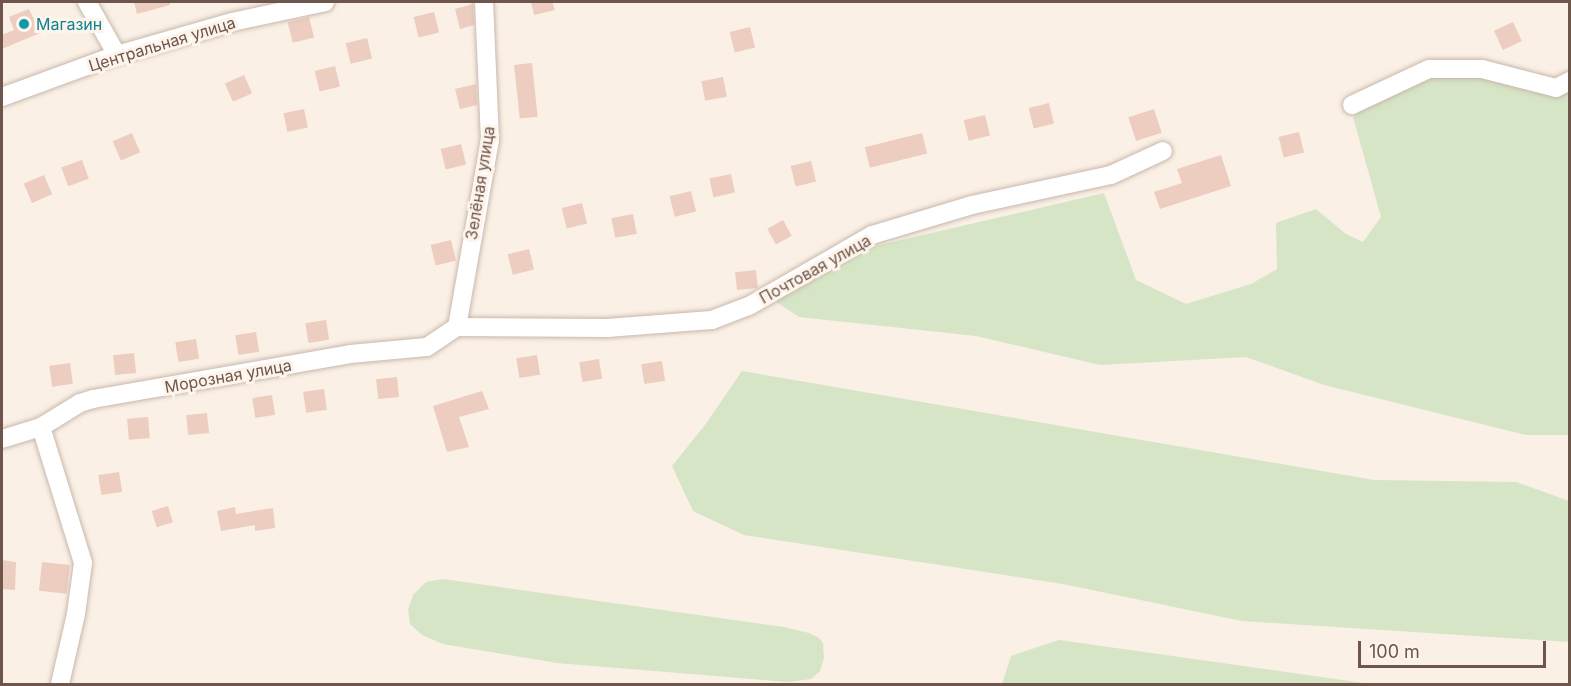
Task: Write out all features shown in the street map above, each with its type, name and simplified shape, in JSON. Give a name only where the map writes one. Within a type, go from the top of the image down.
[{"type":"street","points":[[87,2],[117,55]]},
{"type":"street","name":"Центральная улица","points":[[2,97],[117,55],[232,22],[325,2]]},
{"type":"street","name":"Зелёная улица","points":[[457,327],[490,139],[484,2]]},
{"type":"street","points":[[1352,105],[1429,69],[1482,69],[1556,88],[1569,81]]},
{"type":"street","name":"Почтовая улица","points":[[457,327],[607,328],[712,320],[749,306],[872,235],[972,205],[1111,175],[1163,151]]},
{"type":"street","name":"Морозная улица","points":[[2,439],[41,427],[80,403],[100,397],[350,354],[428,347],[457,327]]},
{"type":"street","points":[[41,427],[83,563],[76,614],[60,684]]},
{"type":"green space","points":[[1492,66],[1545,89],[1569,77],[1569,435],[1526,435],[1324,385],[1246,357],[1100,365],[976,336],[799,317],[773,300],[845,253],[1104,193],[1136,280],[1186,304],[1251,284],[1277,269],[1276,223],[1316,209],[1346,234],[1363,242],[1381,217],[1353,117],[1379,88]]},
{"type":"green space","points":[[742,371],[1374,480],[1516,482],[1569,501],[1569,642],[1242,621],[1063,584],[744,535],[693,511],[672,466],[705,425]]},
{"type":"green space","points":[[443,579],[784,627],[819,638],[823,643],[824,658],[820,671],[811,679],[788,682],[557,663],[443,644],[422,635],[410,624],[408,610],[413,595],[426,582]]},
{"type":"green space","points":[[1059,640],[1371,684],[1002,684],[1011,656]]},
{"type":"building","points":[[134,2],[170,2],[170,5],[137,14]]},
{"type":"building","points":[[531,2],[552,2],[555,10],[534,15]]},
{"type":"building","points":[[473,4],[474,25],[460,29],[455,9]]},
{"type":"building","name":"Магазин","points":[[29,9],[40,33],[2,49],[2,35],[14,30],[9,17]]},
{"type":"building","points":[[434,12],[439,32],[419,37],[414,17]]},
{"type":"building","points":[[309,17],[314,37],[293,43],[288,22]]},
{"type":"building","points":[[1513,22],[1522,41],[1503,50],[1494,31]]},
{"type":"building","points":[[750,27],[755,47],[735,52],[730,32]]},
{"type":"building","points":[[367,38],[372,58],[351,64],[346,43]]},
{"type":"building","points":[[532,63],[538,117],[520,119],[514,65]]},
{"type":"building","points":[[335,66],[340,86],[320,91],[315,71]]},
{"type":"building","points":[[244,75],[252,93],[233,102],[225,84]]},
{"type":"building","points":[[723,77],[727,97],[705,101],[701,81]]},
{"type":"building","points":[[476,84],[477,105],[460,109],[455,89]]},
{"type":"building","points":[[1049,103],[1054,123],[1034,128],[1029,108]]},
{"type":"building","points":[[304,109],[308,128],[287,132],[283,113]]},
{"type":"building","points":[[1154,109],[1162,133],[1136,141],[1128,117]]},
{"type":"building","points":[[985,115],[990,135],[969,141],[964,120]]},
{"type":"building","points":[[1299,132],[1304,152],[1284,157],[1279,137]]},
{"type":"building","points":[[132,133],[140,152],[121,161],[113,141]]},
{"type":"building","points":[[922,133],[927,153],[870,168],[865,147]]},
{"type":"building","points":[[461,144],[466,164],[446,169],[441,149]]},
{"type":"building","points":[[1221,155],[1231,186],[1160,209],[1154,192],[1182,183],[1177,169]]},
{"type":"building","points":[[82,160],[89,179],[68,186],[61,168]]},
{"type":"building","points":[[811,161],[816,181],[796,186],[791,166]]},
{"type":"building","points":[[731,174],[735,193],[713,197],[709,179]]},
{"type":"building","points":[[44,175],[52,194],[32,203],[24,184]]},
{"type":"building","points":[[691,191],[696,211],[675,217],[670,196]]},
{"type":"building","points":[[582,203],[587,223],[567,228],[562,208]]},
{"type":"building","points":[[633,214],[637,234],[615,238],[611,218]]},
{"type":"building","points":[[783,220],[792,236],[776,244],[767,229]]},
{"type":"building","points":[[451,240],[456,260],[436,265],[431,245]]},
{"type":"building","points":[[529,249],[534,269],[513,275],[508,254]]},
{"type":"building","points":[[756,270],[758,288],[737,290],[735,272]]},
{"type":"building","points":[[326,320],[329,340],[308,343],[305,323]]},
{"type":"building","points":[[256,332],[259,352],[238,355],[235,335]]},
{"type":"building","points":[[196,339],[199,359],[178,362],[175,342]]},
{"type":"building","points":[[134,353],[136,373],[115,375],[113,355]]},
{"type":"building","points":[[537,355],[540,375],[519,378],[516,358]]},
{"type":"building","points":[[599,359],[602,379],[582,382],[579,362]]},
{"type":"building","points":[[662,361],[665,381],[644,384],[641,364]]},
{"type":"building","points":[[70,363],[73,384],[52,387],[49,366]]},
{"type":"building","points":[[397,377],[399,397],[378,399],[376,379]]},
{"type":"building","points":[[324,389],[327,410],[306,413],[303,392]]},
{"type":"building","points":[[482,391],[489,409],[459,417],[469,447],[447,452],[433,406]]},
{"type":"building","points":[[272,395],[275,415],[255,418],[252,398]]},
{"type":"building","points":[[207,413],[209,433],[188,435],[186,415]]},
{"type":"building","points":[[148,417],[150,438],[129,440],[127,419]]},
{"type":"building","points":[[119,472],[122,492],[101,495],[98,475]]},
{"type":"building","points":[[168,506],[173,522],[157,527],[152,511]]},
{"type":"building","points":[[235,507],[236,514],[273,508],[275,528],[255,531],[255,525],[221,531],[217,511]]},
{"type":"building","points":[[2,560],[16,562],[15,590],[2,589]]},
{"type":"building","points":[[42,562],[70,565],[67,594],[39,591]]},
{"type":"place","name":"Магазин","points":[[24,24]]}]
